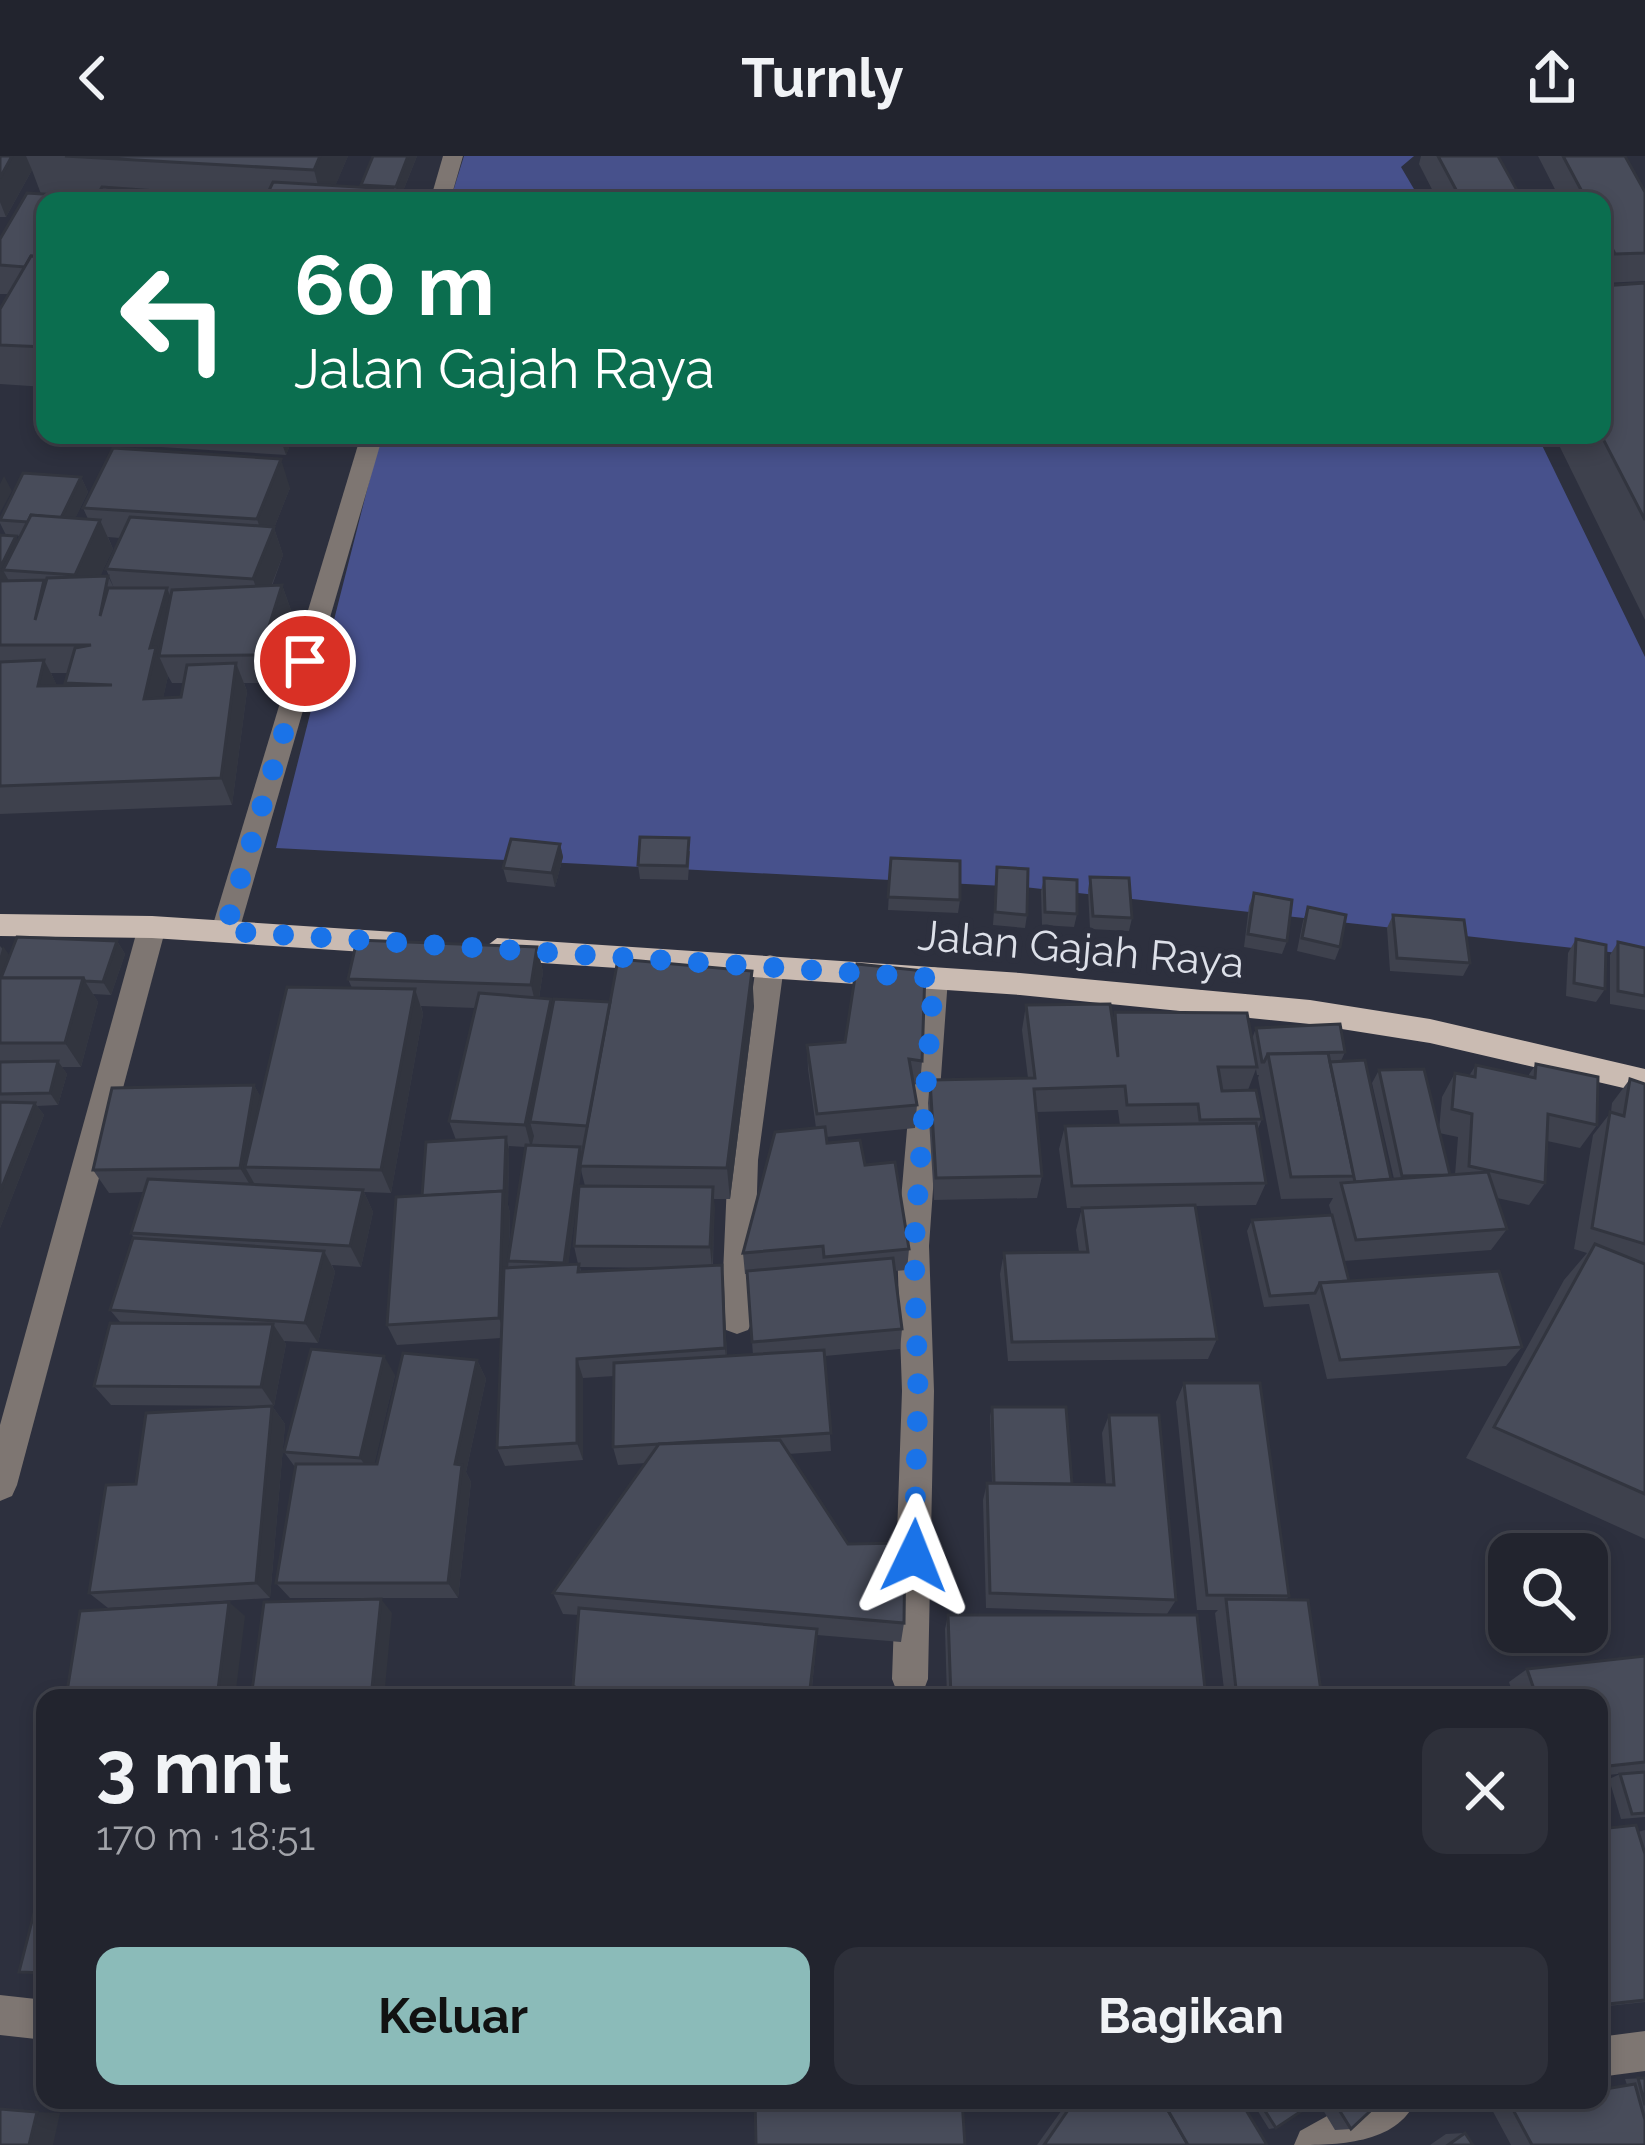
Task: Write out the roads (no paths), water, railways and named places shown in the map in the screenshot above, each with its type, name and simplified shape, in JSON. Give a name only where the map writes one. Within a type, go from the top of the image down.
[{"type":"main road","points":[[0,925],[152,927],[420,945]]},
{"type":"main road","name":"Jalan Gajah Raya","points":[[463,947],[934,978],[1310,1012],[1430,1031],[1645,1081]]},
{"type":"street","points":[[443,192],[453,156]]},
{"type":"street","points":[[225,931],[369,444]]},
{"type":"street","points":[[2,1473],[152,927]]},
{"type":"street","points":[[737,1320],[743,1160],[770,966]]},
{"type":"street","points":[[910,1679],[918,1391],[914,1246],[934,978]]},
{"type":"street","points":[[0,2015],[36,2019]]},
{"type":"street","points":[[1608,2056],[1645,2051]]},
{"type":"street","points":[[1314,2145],[1380,2109]]}]
